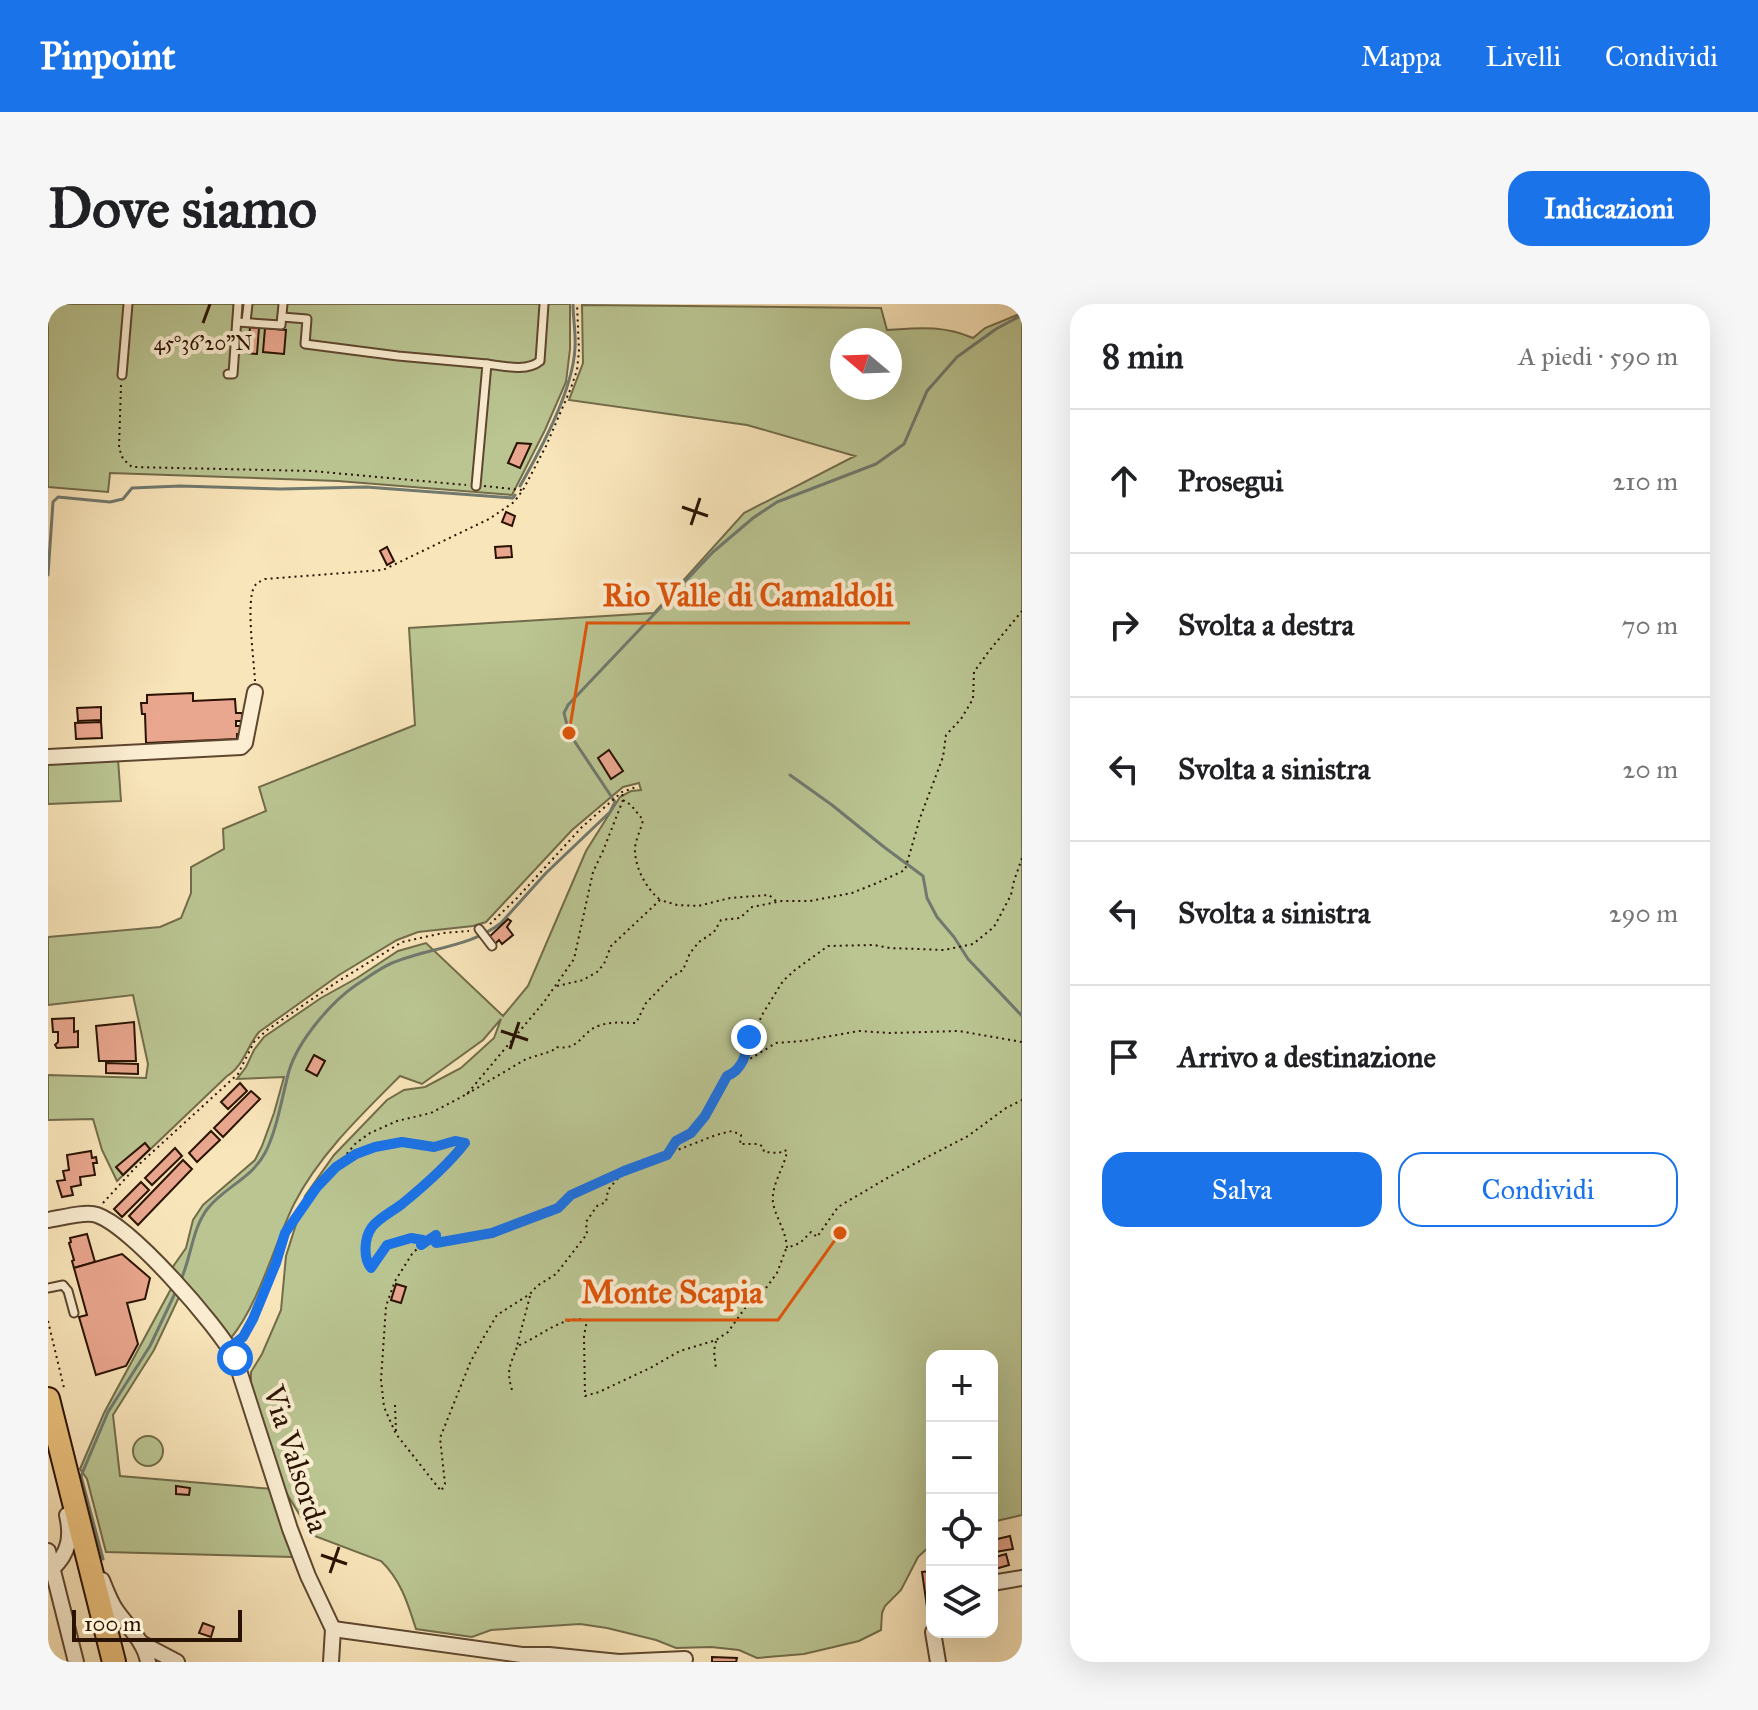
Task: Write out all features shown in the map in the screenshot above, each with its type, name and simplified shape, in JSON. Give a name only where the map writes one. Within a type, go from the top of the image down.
[{"type":"main road","points":[[56,1393],[59,1444],[114,1662]]},
{"type":"street","points":[[48,757],[236,748],[245,743],[255,692]]},
{"type":"street","points":[[48,1220],[95,1214]]},
{"type":"street","name":"Via Valsorda","points":[[95,1214],[124,1232],[164,1270],[198,1308],[235,1358],[308,1576],[333,1629],[331,1662]]},
{"type":"street","points":[[52,1577],[65,1557],[70,1528],[58,1471],[59,1444]]},
{"type":"street","points":[[83,1535],[113,1607],[141,1643],[148,1662]]},
{"type":"street","points":[[48,1551],[52,1577],[76,1662]]},
{"type":"street","points":[[998,1582],[1022,1578]]},
{"type":"street","points":[[333,1629],[522,1655],[619,1662],[685,1659]]},
{"type":"street","points":[[934,1638],[938,1662]]},
{"type":"street","points":[[141,1643],[177,1662]]},
{"type":"lane","points":[[228,374],[233,374],[238,304]]},
{"type":"lane","points":[[238,320],[248,304]]},
{"type":"lane","points":[[238,320],[281,325],[283,304]]},
{"type":"lane","points":[[282,317],[307,319],[305,344],[527,367],[540,361],[544,304]]},
{"type":"lane","points":[[122,375],[126,366],[129,309]]},
{"type":"lane","points":[[476,486],[487,364]]},
{"type":"lane","points":[[479,929],[492,946]]},
{"type":"lane","points":[[48,1288],[63,1285],[68,1291],[74,1313]]},
{"type":"path","points":[[254,669],[251,608],[254,588],[259,582],[265,579],[383,570],[489,519],[514,502],[546,446],[577,370],[577,304]]},
{"type":"path","points":[[121,388],[119,448],[123,459],[132,467],[312,471],[523,490]]},
{"type":"path","points":[[229,1348],[243,1337],[253,1319],[285,1233],[317,1187],[356,1143],[370,1133],[397,1121],[431,1113],[526,1059],[556,1047],[566,1049],[598,1026],[610,1022],[636,1023],[646,1003],[670,978],[683,970],[690,953],[714,932],[721,920],[740,918],[752,907],[852,893],[905,870],[943,757],[946,735],[961,719],[973,699],[974,672],[1022,611]]},
{"type":"path","points":[[95,1214],[135,1168],[238,1074],[254,1042],[267,1030],[402,942],[479,929],[493,922],[582,827],[622,792],[636,787]]},
{"type":"path","points":[[467,1094],[556,986],[574,959],[593,872],[623,800],[622,792]]},
{"type":"path","points":[[623,800],[643,820],[634,850],[639,871],[650,892],[660,900],[698,906],[730,898],[769,895],[777,902]]},
{"type":"path","points":[[667,1155],[676,1141],[691,1133],[705,1116],[727,1076],[734,1073],[746,1055],[749,1037],[762,1015],[783,981],[795,970],[828,946],[874,945],[944,950],[973,944],[994,927],[1011,895],[1022,858]]},
{"type":"path","points":[[556,986],[583,980],[597,972],[611,946],[660,900]]},
{"type":"path","points":[[738,1066],[776,1043],[859,1031],[959,1031],[1022,1042]]},
{"type":"path","points":[[787,1248],[800,1243],[811,1232],[817,1237],[838,1207],[968,1136],[1022,1100]]},
{"type":"path","points":[[517,1346],[567,1321],[578,1318],[587,1320],[584,1336],[585,1396],[650,1368],[680,1351],[716,1340],[728,1332],[777,1273],[787,1248],[773,1204],[773,1192],[786,1151],[767,1153],[759,1144],[740,1144],[741,1135],[732,1131],[624,1171],[571,1195],[558,1208],[492,1233],[436,1243],[436,1235],[412,1254],[395,1281],[384,1314],[381,1380],[384,1407],[396,1434],[441,1491],[445,1484],[440,1438],[470,1363],[497,1315],[556,1274],[587,1234],[586,1222],[597,1206],[606,1202],[608,1190],[624,1171]]},
{"type":"path","points":[[336,1167],[356,1154],[375,1147],[402,1142],[434,1147],[455,1141],[465,1143],[405,1201],[371,1228],[366,1262],[371,1268],[387,1245],[411,1238],[423,1240],[421,1245]]},
{"type":"path","points":[[512,1390],[509,1364],[517,1346],[530,1294]]},
{"type":"path","points":[[48,1321],[56,1393]]},
{"type":"path","points":[[716,1340],[716,1369]]},
{"type":"path","points":[[395,1405],[396,1434]]},
{"type":"green space","points":[[48,304],[570,304],[570,349],[566,382],[512,495],[338,481],[110,473],[108,492],[48,487]]},
{"type":"green space","points":[[582,305],[881,308],[886,328],[830,328],[830,400],[902,400],[902,329],[941,329],[973,338],[985,328],[1022,313],[1022,1515],[998,1521],[998,1350],[926,1350],[926,1550],[918,1557],[901,1590],[885,1606],[881,1630],[859,1641],[804,1654],[757,1658],[739,1650],[676,1648],[656,1640],[580,1624],[491,1630],[472,1637],[416,1629],[403,1593],[388,1568],[381,1561],[312,1535],[279,1481],[251,1389],[251,1372],[281,1310],[286,1256],[305,1196],[334,1155],[387,1100],[404,1090],[425,1087],[461,1068],[494,1038],[501,1019],[483,1040],[422,1084],[400,1076],[342,1136],[294,1204],[258,1291],[231,1338],[172,1268],[186,1248],[193,1220],[203,1205],[255,1160],[262,1146],[284,1077],[237,1079],[264,1037],[398,951],[426,943],[503,1016],[528,986],[586,851],[620,797],[641,790],[639,783],[623,787],[572,830],[486,922],[418,932],[397,940],[339,975],[259,1032],[237,1067],[117,1181],[102,1150],[93,1119],[48,1120],[48,1075],[146,1078],[148,1064],[133,995],[48,1005],[48,937],[160,927],[181,918],[191,893],[191,867],[224,849],[223,829],[266,811],[259,787],[415,725],[409,628],[654,613],[744,513],[855,456],[747,425],[569,400],[583,363]]},
{"type":"green space","points":[[118,759],[121,801],[48,804],[48,762]]},
{"type":"green space","points":[[172,1287],[179,1297],[154,1350],[113,1415],[120,1476],[273,1489],[293,1557],[106,1552],[87,1479],[80,1469],[104,1413]]},
{"type":"green space","points":[[148,1436],[159,1440],[163,1451],[159,1462],[148,1466],[137,1462],[133,1451],[137,1440]]},
{"type":"building","points":[[250,327],[259,328],[257,354],[248,353]]},
{"type":"building","points":[[265,328],[286,330],[284,354],[263,352]]},
{"type":"building","points":[[517,443],[531,444],[520,468],[508,463]]},
{"type":"building","points":[[506,512],[515,516],[512,526],[502,522]]},
{"type":"building","points":[[511,546],[512,557],[496,558],[495,547]]},
{"type":"building","points":[[387,547],[394,561],[387,565],[380,551]]},
{"type":"building","points":[[193,693],[193,701],[235,699],[236,713],[242,713],[243,721],[236,721],[236,726],[245,726],[245,734],[237,734],[237,739],[146,743],[145,714],[142,714],[141,703],[147,703],[147,695]]},
{"type":"building","points":[[101,707],[101,720],[78,721],[77,708]]},
{"type":"building","points":[[101,722],[102,738],[76,739],[75,723]]},
{"type":"building","points":[[609,750],[623,771],[611,779],[598,758]]},
{"type":"building","points":[[508,919],[511,921],[507,927],[513,935],[502,944],[499,940],[495,944],[489,937]]},
{"type":"building","points":[[74,1018],[78,1047],[57,1048],[58,1032],[53,1032],[52,1019]]},
{"type":"building","points":[[134,1022],[136,1061],[99,1061],[96,1026]]},
{"type":"building","points":[[314,1055],[325,1061],[317,1076],[306,1070]]},
{"type":"building","points":[[106,1063],[138,1064],[138,1074],[106,1073]]},
{"type":"building","points":[[240,1083],[247,1091],[228,1109],[221,1102]]},
{"type":"building","points":[[251,1091],[260,1099],[223,1137],[214,1128]]},
{"type":"building","points":[[211,1131],[220,1140],[197,1162],[189,1153]]},
{"type":"building","points":[[145,1143],[150,1149],[123,1175],[116,1167]]},
{"type":"building","points":[[175,1148],[182,1156],[152,1185],[145,1178]]},
{"type":"building","points":[[91,1151],[97,1163],[93,1163],[95,1175],[80,1177],[81,1185],[71,1187],[73,1195],[62,1197],[57,1181],[65,1180],[63,1171],[69,1170],[67,1155]]},
{"type":"building","points":[[183,1160],[192,1169],[138,1225],[129,1216]]},
{"type":"building","points":[[141,1182],[149,1190],[122,1217],[114,1209]]},
{"type":"building","points":[[87,1234],[95,1262],[74,1268],[70,1238]]},
{"type":"building","points":[[122,1254],[150,1278],[145,1299],[127,1303],[138,1344],[126,1366],[96,1375],[79,1317],[87,1315],[74,1268]]},
{"type":"building","points":[[396,1284],[406,1287],[401,1303],[391,1300]]},
{"type":"building","points":[[176,1486],[190,1488],[189,1495],[176,1494]]},
{"type":"building","points":[[1010,1536],[1013,1549],[998,1552],[998,1539]]},
{"type":"building","points":[[1006,1554],[1009,1565],[998,1568],[998,1556]]},
{"type":"building","points":[[922,1572],[926,1572],[926,1600]]},
{"type":"building","points":[[203,1623],[214,1627],[211,1637],[199,1633]]},
{"type":"building","points":[[712,1657],[737,1658],[736,1662],[712,1662]]},
{"type":"waterway","points":[[520,486],[546,437],[569,382],[575,348],[573,304]]},
{"type":"waterway","points":[[180,1282],[195,1234],[208,1208],[253,1169],[265,1153],[293,1059],[326,1012],[356,985],[387,965],[463,942],[501,923],[546,873],[610,812],[615,802],[569,733],[564,713],[568,705],[713,552],[777,502],[876,464],[904,444],[927,391],[957,357],[1022,315]]},
{"type":"waterway","points":[[48,575],[53,502],[58,497],[110,502],[123,499],[132,488],[180,486],[281,489],[366,487],[513,498],[515,495]]},
{"type":"waterway","points":[[790,775],[923,876],[927,898],[937,917],[968,959],[1022,1016]]},
{"type":"waterway","points":[[103,1559],[81,1476],[108,1412],[150,1346],[177,1289]]},
{"type":"place","name":"Rio Valle di Camaldoli","points":[[569,733]]},
{"type":"place","name":"Monte Scapia","points":[[840,1233]]},
{"type":"route","points":[[235,1358],[229,1348],[243,1337],[253,1319],[285,1233],[317,1187],[346,1160],[375,1147],[402,1142],[434,1147],[455,1141],[465,1143],[405,1201],[371,1228],[365,1255],[371,1268],[387,1245],[411,1238],[423,1240],[421,1245],[436,1235],[436,1243],[492,1233],[558,1208],[571,1195],[667,1155],[676,1141],[691,1133],[705,1116],[727,1076],[734,1073],[746,1055],[749,1037]]}]
